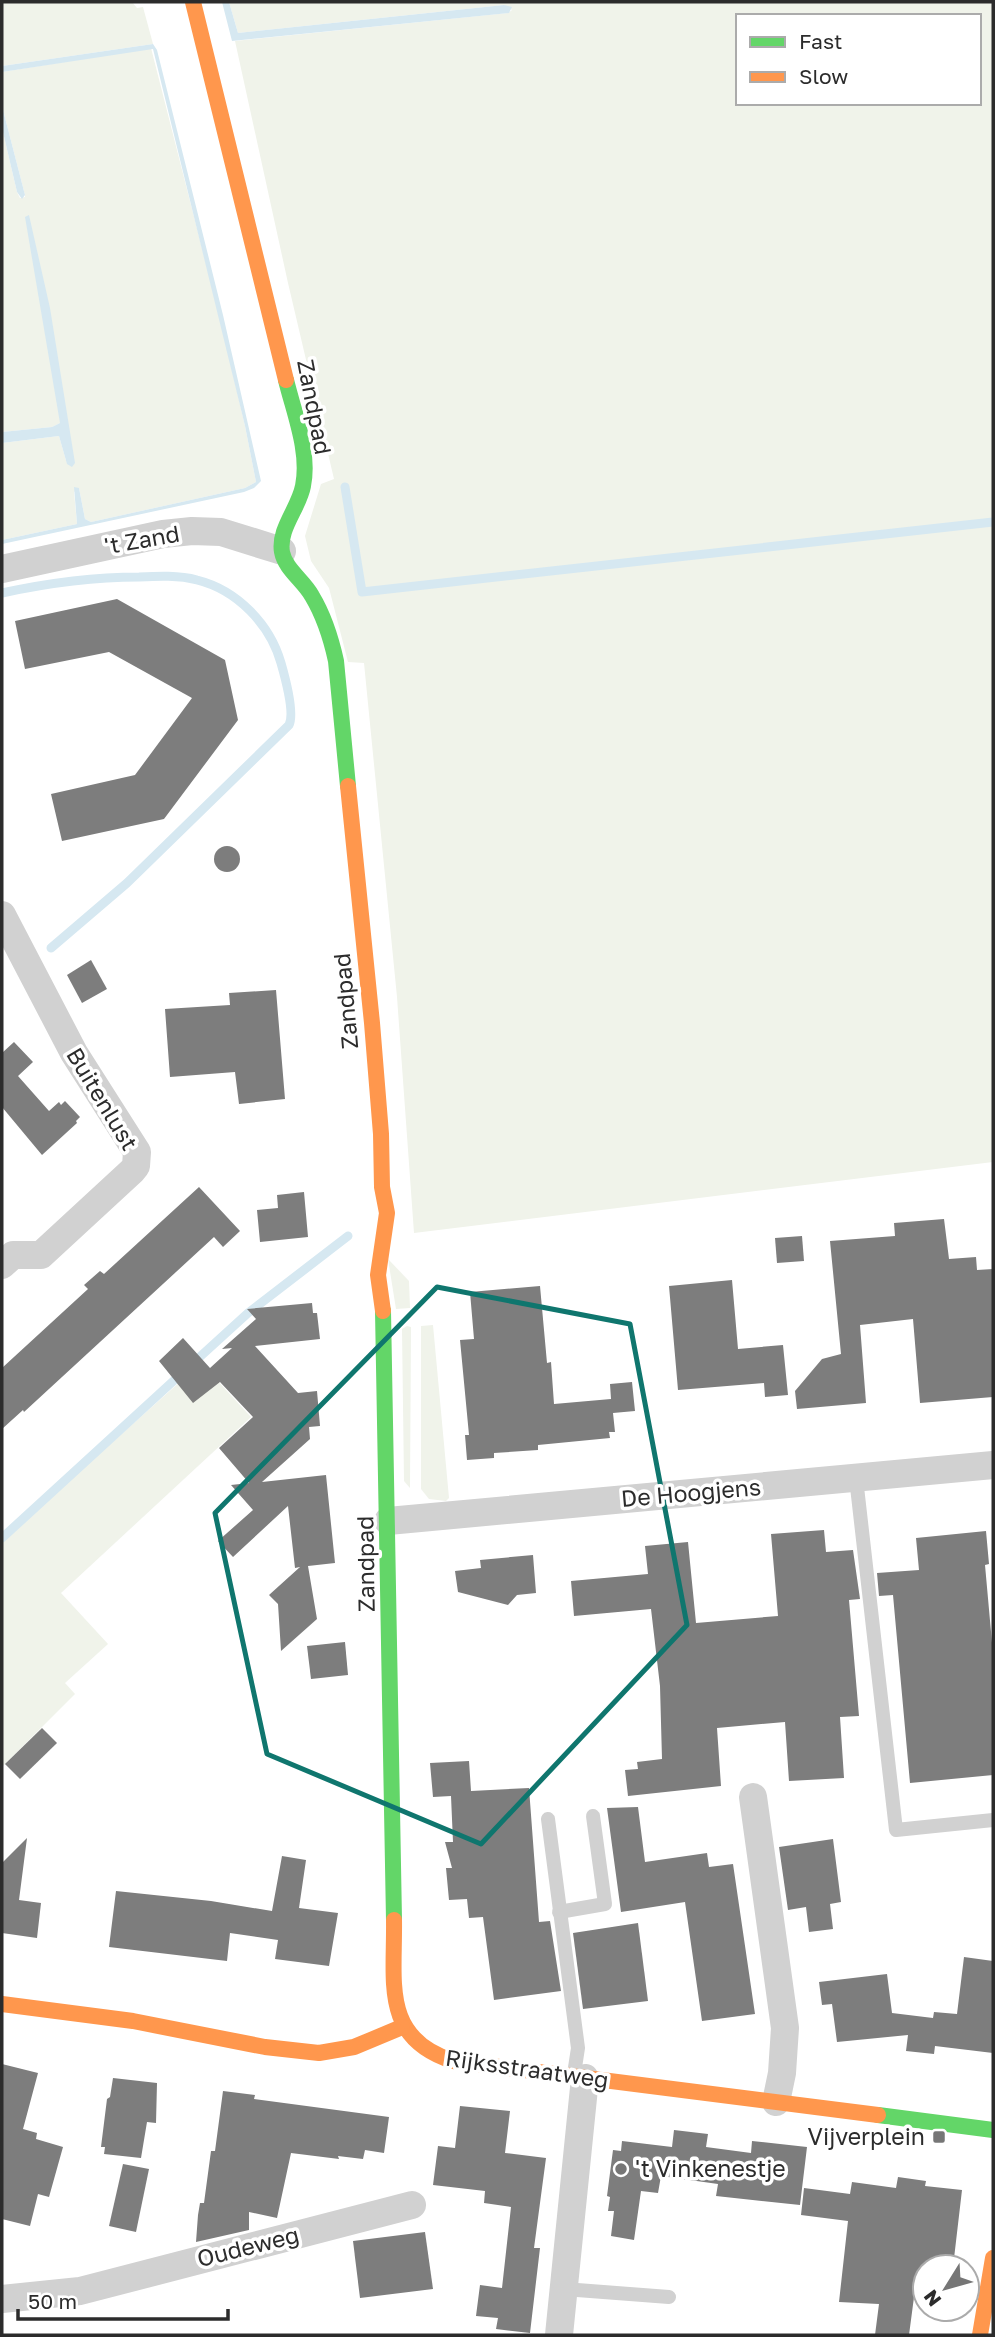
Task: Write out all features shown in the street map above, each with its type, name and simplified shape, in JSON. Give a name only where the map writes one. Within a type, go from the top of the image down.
[{"type":"street","name":"Zandpad","points":[[193,2],[303,448],[303,483],[298,503],[283,536],[282,551],[288,565],[321,609],[336,661],[372,1023],[381,1134],[382,1187],[387,1213],[378,1275],[384,1315],[395,1996],[402,2027]]},
{"type":"street","name":"'t Zand","points":[[2,569],[163,534],[192,531],[221,533],[282,551]]},
{"type":"street","name":"Buitenlust","points":[[2,915],[62,1032],[98,1094],[137,1152],[138,1159],[136,1166],[121,1182],[41,1255],[13,1255],[2,1265]]},
{"type":"street","name":"De Hoogjens","points":[[388,1521],[993,1465]]},
{"type":"street","points":[[753,1797],[785,2028],[782,2073],[776,2102]]},
{"type":"street","points":[[2,2004],[133,2021],[264,2047],[319,2053],[354,2047],[402,2027]]},
{"type":"street","name":"Rijksstraatweg","points":[[402,2027],[411,2040],[436,2056],[453,2061],[993,2130]]},
{"type":"street","points":[[559,2335],[579,2077]]},
{"type":"street","name":"Oudeweg","points":[[2,2299],[80,2291],[412,2205]]},
{"type":"street","points":[[980,2335],[993,2258]]},
{"type":"lane","points":[[856,1478],[895,1830],[993,1820]]},
{"type":"lane","points":[[559,1912],[606,1905],[593,1816]]},
{"type":"lane","points":[[548,1819],[578,2048],[579,2077]]},
{"type":"lane","points":[[564,2289],[670,2297]]},
{"type":"highlighted area","points":[[437,1287],[630,1324],[687,1625],[481,1844],[267,1754],[215,1513]]},
{"type":"shaded area","points":[[2,2],[132,2],[137,8],[143,7],[153,44],[2,66]]},
{"type":"shaded area","points":[[222,2],[229,2],[238,33],[504,5],[512,7],[509,13],[232,41]]},
{"type":"shaded area","points":[[229,2],[993,2],[993,1162],[414,1233],[397,997],[364,663],[348,662],[329,588],[311,561],[305,536],[321,484],[334,479],[235,41],[508,13],[512,10],[504,5],[238,33]]},
{"type":"shaded area","points":[[153,44],[157,50],[223,315],[261,481],[244,492],[2,544],[2,540],[77,524],[74,487],[79,488],[85,519],[91,522],[245,488],[256,482],[245,426],[153,49],[2,72],[2,66]]},
{"type":"shaded area","points":[[151,48],[219,315],[256,482],[245,488],[91,522],[85,519],[79,488],[74,492],[77,524],[2,540],[2,443],[59,436],[67,464],[60,423],[52,427],[2,432],[2,128],[17,192],[20,198],[25,195],[2,106],[2,72]]},
{"type":"shaded area","points":[[2,106],[25,195],[22,199],[17,192],[2,128]]},
{"type":"shaded area","points":[[29,215],[50,308],[75,463],[72,467],[67,464],[59,436],[2,443],[2,432],[52,427],[60,423],[25,217]]},
{"type":"shaded area","points":[[388,1259],[409,1281],[410,1308],[396,1309]]},
{"type":"shaded area","points":[[433,1325],[449,1498],[446,1501],[429,1499],[421,1489],[421,1326]]},
{"type":"shaded area","points":[[411,1327],[410,1488],[404,1481],[402,1329]]},
{"type":"shaded area","points":[[201,1363],[251,1417],[61,1593],[108,1644],[65,1683],[75,1694],[2,1767],[2,1541]]},
{"type":"building","points":[[117,599],[225,660],[238,720],[164,819],[62,841],[51,794],[135,775],[192,698],[109,652],[25,669],[15,621]]},
{"type":"building","points":[[227,846],[236,850],[240,859],[236,868],[227,872],[218,868],[214,859],[218,850]]},
{"type":"building","points":[[91,960],[107,989],[82,1003],[67,975]]},
{"type":"building","points":[[276,990],[285,1099],[239,1104],[235,1072],[170,1077],[165,1009],[230,1005],[229,993]]},
{"type":"building","points":[[14,1042],[33,1062],[18,1076],[49,1111],[59,1102],[61,1105],[65,1101],[80,1117],[77,1123],[42,1155],[2,1107],[2,1053]]},
{"type":"building","points":[[199,1187],[240,1231],[223,1247],[214,1237],[24,1412],[23,1410],[2,1429],[2,1368],[88,1289],[84,1285],[100,1271],[104,1274]]},
{"type":"building","points":[[304,1192],[308,1237],[260,1242],[257,1210],[278,1208],[277,1195]]},
{"type":"building","points":[[944,1219],[949,1259],[976,1257],[977,1270],[993,1269],[993,1397],[920,1403],[913,1319],[860,1325],[866,1403],[797,1409],[795,1391],[822,1359],[841,1354],[830,1241],[895,1236],[894,1223]]},
{"type":"building","points":[[802,1236],[804,1261],[777,1263],[775,1238]]},
{"type":"building","points":[[732,1280],[738,1349],[783,1345],[788,1395],[765,1397],[764,1383],[678,1390],[669,1286]]},
{"type":"building","points":[[540,1286],[547,1363],[551,1362],[554,1404],[611,1399],[610,1384],[632,1382],[635,1411],[613,1413],[615,1432],[609,1432],[610,1438],[538,1445],[538,1450],[494,1453],[494,1458],[467,1460],[465,1435],[469,1435],[460,1340],[474,1339],[470,1292]]},
{"type":"building","points":[[312,1303],[313,1313],[317,1313],[320,1339],[255,1346],[298,1393],[317,1391],[320,1426],[309,1427],[310,1439],[262,1482],[326,1475],[335,1563],[308,1566],[317,1619],[281,1651],[278,1604],[269,1595],[300,1567],[295,1568],[288,1506],[233,1557],[218,1541],[253,1510],[231,1485],[249,1483],[219,1448],[253,1417],[220,1382],[193,1403],[159,1361],[183,1338],[210,1368],[232,1348],[222,1349],[256,1319],[247,1309]]},
{"type":"building","points":[[824,1530],[826,1552],[853,1550],[860,1599],[849,1600],[859,1716],[840,1717],[844,1778],[789,1781],[785,1722],[717,1728],[721,1786],[628,1796],[625,1770],[638,1769],[637,1762],[662,1759],[660,1686],[651,1609],[574,1616],[571,1581],[648,1574],[645,1546],[688,1542],[696,1623],[778,1616],[771,1534]]},
{"type":"building","points":[[986,1531],[989,1564],[985,1565],[993,1654],[993,1775],[910,1783],[893,1595],[879,1596],[877,1573],[919,1570],[916,1538]]},
{"type":"building","points":[[533,1555],[536,1593],[517,1595],[508,1605],[458,1592],[455,1571],[481,1568],[480,1560]]},
{"type":"building","points":[[345,1642],[348,1675],[311,1679],[307,1646]]},
{"type":"building","points":[[42,1728],[57,1743],[20,1779],[5,1764]]},
{"type":"building","points":[[469,1761],[471,1791],[529,1788],[539,1922],[550,1921],[561,1991],[494,2000],[483,1917],[469,1918],[467,1899],[449,1900],[446,1868],[452,1868],[445,1842],[453,1842],[451,1796],[433,1797],[430,1763]]},
{"type":"building","points":[[638,1807],[645,1862],[707,1853],[709,1867],[733,1864],[755,2014],[702,2021],[685,1902],[621,1912],[607,1808]]},
{"type":"building","points":[[27,1838],[19,1900],[41,1903],[37,1938],[2,1933],[2,1863]]},
{"type":"building","points":[[833,1839],[841,1902],[830,1904],[833,1929],[809,1932],[806,1907],[788,1910],[779,1847]]},
{"type":"building","points":[[282,1856],[306,1860],[299,1908],[338,1913],[329,1966],[275,1959],[278,1940],[230,1933],[227,1961],[109,1947],[116,1891],[211,1901],[272,1911]]},
{"type":"building","points":[[638,1923],[648,2001],[583,2009],[573,1933]]},
{"type":"building","points":[[964,1957],[993,1961],[993,2053],[935,2046],[934,2054],[906,2051],[908,2035],[837,2042],[832,2004],[822,2005],[819,1982],[887,1974],[892,2013],[933,2018],[934,2012],[957,2014]]},
{"type":"building","points":[[2,2064],[38,2073],[23,2129],[37,2133],[36,2139],[63,2147],[49,2197],[38,2194],[30,2226],[2,2219]]},
{"type":"building","points":[[113,2078],[157,2083],[156,2123],[147,2122],[141,2158],[104,2154],[105,2147],[101,2147],[107,2099],[110,2097]]},
{"type":"building","points":[[223,2091],[255,2095],[254,2099],[389,2117],[384,2153],[365,2150],[363,2159],[338,2156],[339,2159],[291,2153],[277,2218],[249,2212],[249,2230],[196,2242],[200,2203],[204,2203],[211,2151],[215,2151]]},
{"type":"building","points":[[460,2106],[510,2111],[505,2153],[546,2158],[534,2248],[540,2248],[530,2333],[496,2329],[498,2318],[476,2316],[480,2285],[502,2288],[511,2207],[484,2203],[485,2191],[433,2185],[438,2146],[455,2148]]},
{"type":"building","points":[[674,2130],[708,2134],[706,2147],[751,2153],[752,2141],[807,2147],[800,2205],[716,2196],[718,2184],[661,2176],[658,2193],[641,2191],[634,2240],[611,2236],[614,2211],[608,2211],[610,2197],[607,2196],[613,2150],[621,2151],[622,2141],[672,2147]]},
{"type":"building","points":[[123,2164],[149,2169],[136,2232],[109,2226]]},
{"type":"building","points":[[898,2177],[926,2181],[925,2186],[962,2190],[955,2253],[911,2253],[909,2335],[875,2335],[879,2304],[839,2302],[848,2221],[801,2215],[804,2188],[850,2194],[852,2182],[896,2188]]},
{"type":"building","points":[[425,2232],[433,2289],[360,2298],[353,2241]]},
{"type":"waterway","points":[[345,487],[362,592],[993,522]]},
{"type":"waterway","points":[[2,593],[70,581],[122,577],[190,578],[212,585],[238,600],[269,635],[281,663],[290,704],[289,725],[127,883],[51,948]]},
{"type":"waterway","points":[[192,1364],[248,1313],[348,1236]]},
{"type":"waterway","points":[[2,1538],[181,1374]]},
{"type":"traffic: fast","points":[[286,380],[300,433],[305,473],[301,494],[283,535],[282,552],[287,564],[309,590],[324,619],[332,644],[348,786]]},
{"type":"traffic: fast","points":[[383,1311],[394,1920]]},
{"type":"traffic: fast","points":[[878,2115],[993,2130]]},
{"type":"traffic: slow","points":[[193,2],[286,380]]},
{"type":"traffic: slow","points":[[348,786],[372,1023],[381,1134],[382,1187],[387,1213],[378,1275],[383,1311]]},
{"type":"traffic: slow","points":[[394,1920],[394,1986],[403,2023],[414,2038],[430,2051],[453,2061],[878,2115]]},
{"type":"traffic: slow","points":[[2,2004],[133,2021],[265,2047],[319,2053],[354,2047],[402,2027]]},
{"type":"traffic: slow","points":[[980,2335],[993,2258]]},
{"type":"place","name":"Vijverplein","points":[[939,2137]]},
{"type":"place","name":"'t Vinkenestje","points":[[621,2169]]}]
